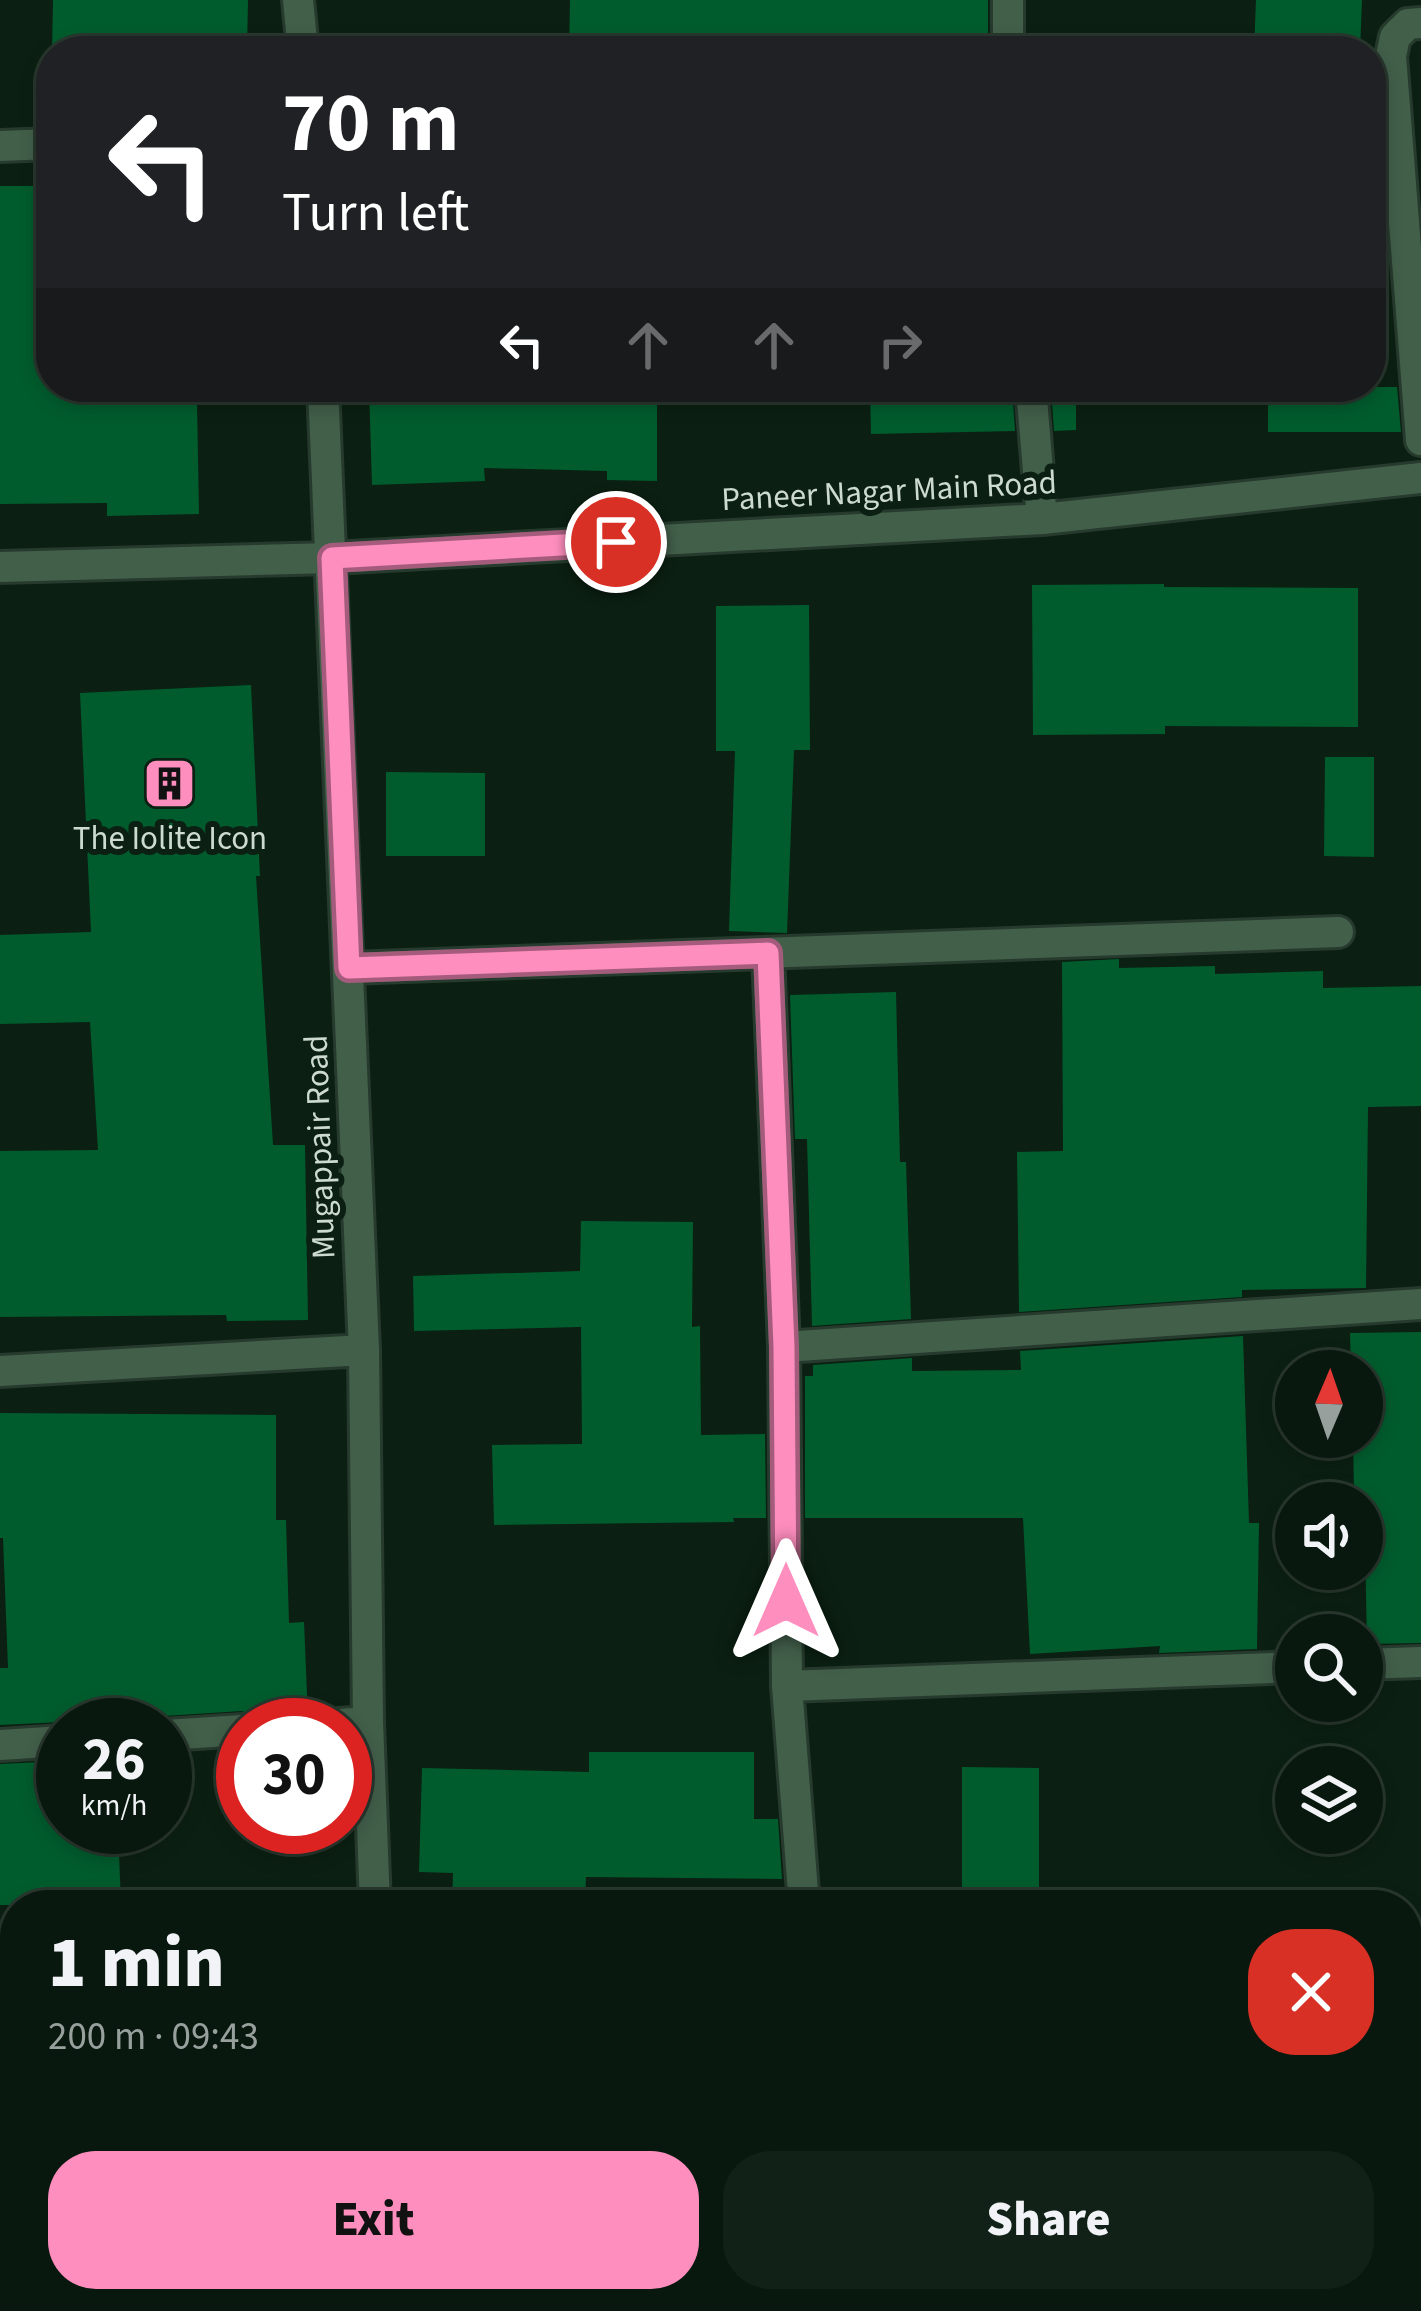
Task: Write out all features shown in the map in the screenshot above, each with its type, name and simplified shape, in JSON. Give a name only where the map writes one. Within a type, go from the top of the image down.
[{"type":"street","points":[[298,0],[302,36]]},
{"type":"street","points":[[1008,0],[1008,36]]},
{"type":"street","points":[[1414,24],[1395,38],[1391,56],[1421,440]]},
{"type":"street","points":[[0,146],[36,145]]},
{"type":"street","name":"Mugappair Road","points":[[324,402],[364,1350],[368,1698]]},
{"type":"street","points":[[1031,402],[1042,519]]},
{"type":"street","name":"Paneer Nagar Main Road","points":[[0,567],[332,558],[1042,519],[1421,478]]},
{"type":"street","points":[[349,968],[1338,932]]},
{"type":"street","points":[[768,953],[784,1347],[787,1686],[803,1890]]},
{"type":"street","points":[[784,1347],[1421,1304]]},
{"type":"street","points":[[0,1371],[364,1350]]},
{"type":"street","points":[[1383,1663],[1421,1662]]},
{"type":"street","points":[[787,1686],[1275,1668]]},
{"type":"street","points":[[0,1745],[36,1743]]},
{"type":"street","name":"Mugappair Road","points":[[372,1827],[374,1890]]},
{"type":"building","points":[[53,0],[248,0],[247,36],[52,36]]},
{"type":"building","points":[[570,0],[988,0],[988,36],[569,36]]},
{"type":"building","points":[[1256,0],[1362,0],[1361,36],[1255,36]]},
{"type":"building","points":[[0,186],[36,186],[36,402],[197,402],[199,514],[107,516],[107,503],[0,504]]},
{"type":"building","points":[[1386,387],[1397,387],[1401,432],[1268,432],[1268,402],[1386,402]]},
{"type":"building","points":[[369,402],[657,402],[657,481],[607,480],[607,471],[484,468],[485,481],[372,485]]},
{"type":"building","points":[[870,402],[1013,402],[1015,431],[871,434]]},
{"type":"building","points":[[1052,402],[1076,402],[1076,430],[1054,431]]},
{"type":"building","points":[[1032,585],[1358,588],[1358,727],[1165,726],[1165,734],[1033,735]]},
{"type":"building","points":[[809,605],[810,750],[794,750],[787,933],[729,931],[735,751],[716,751],[716,606]]},
{"type":"building","points":[[251,685],[260,876],[256,876],[273,1145],[305,1145],[308,1320],[227,1321],[226,1315],[0,1317],[0,1151],[98,1150],[90,1022],[0,1024],[0,935],[91,932],[80,693]]},
{"type":"building","points":[[1325,757],[1374,757],[1374,857],[1324,856]]},
{"type":"building","points":[[386,772],[485,773],[485,856],[386,856]]},
{"type":"building","points":[[1119,959],[1119,968],[1215,966],[1215,974],[1323,971],[1323,988],[1421,986],[1421,1106],[1368,1107],[1366,1288],[1242,1290],[1242,1297],[1019,1312],[1017,1152],[1063,1151],[1062,962]]},
{"type":"building","points":[[896,992],[900,1162],[906,1162],[911,1319],[812,1326],[807,1139],[795,1139],[790,995]]},
{"type":"building","points":[[581,1221],[693,1222],[692,1327],[700,1326],[701,1435],[765,1434],[766,1518],[494,1525],[492,1445],[582,1444],[581,1327],[414,1331],[413,1276],[580,1271]]},
{"type":"building","points":[[1421,1332],[1421,1643],[1383,1644],[1383,1614],[1366,1614],[1366,1590],[1383,1590],[1383,1482],[1354,1482],[1353,1458],[1383,1458],[1383,1350],[1350,1350],[1350,1333]]},
{"type":"building","points":[[1243,1336],[1249,1523],[1259,1523],[1257,1649],[1159,1653],[1160,1646],[1030,1654],[1023,1518],[805,1518],[805,1376],[813,1376],[813,1365],[912,1358],[912,1371],[1021,1370],[1020,1351]]},
{"type":"building","points":[[0,1413],[276,1415],[276,1520],[286,1520],[289,1623],[304,1622],[307,1698],[216,1698],[216,1713],[192,1714],[192,1698],[36,1698],[36,1723],[0,1725],[0,1668],[8,1668],[0,1538]]},
{"type":"building","points":[[589,1752],[754,1752],[754,1819],[778,1819],[782,1879],[586,1877],[586,1890],[452,1890],[453,1873],[419,1872],[422,1768],[589,1772]]},
{"type":"building","points":[[36,1762],[36,1854],[119,1854],[120,1890],[0,1890],[0,1764]]},
{"type":"building","points":[[962,1767],[1039,1768],[1039,1890],[962,1890]]},
{"type":"place","name":"The Iolite Icon","points":[[170,784]]},
{"type":"route","points":[[616,542],[332,558],[349,968],[768,953],[784,1347],[786,1601]]}]
